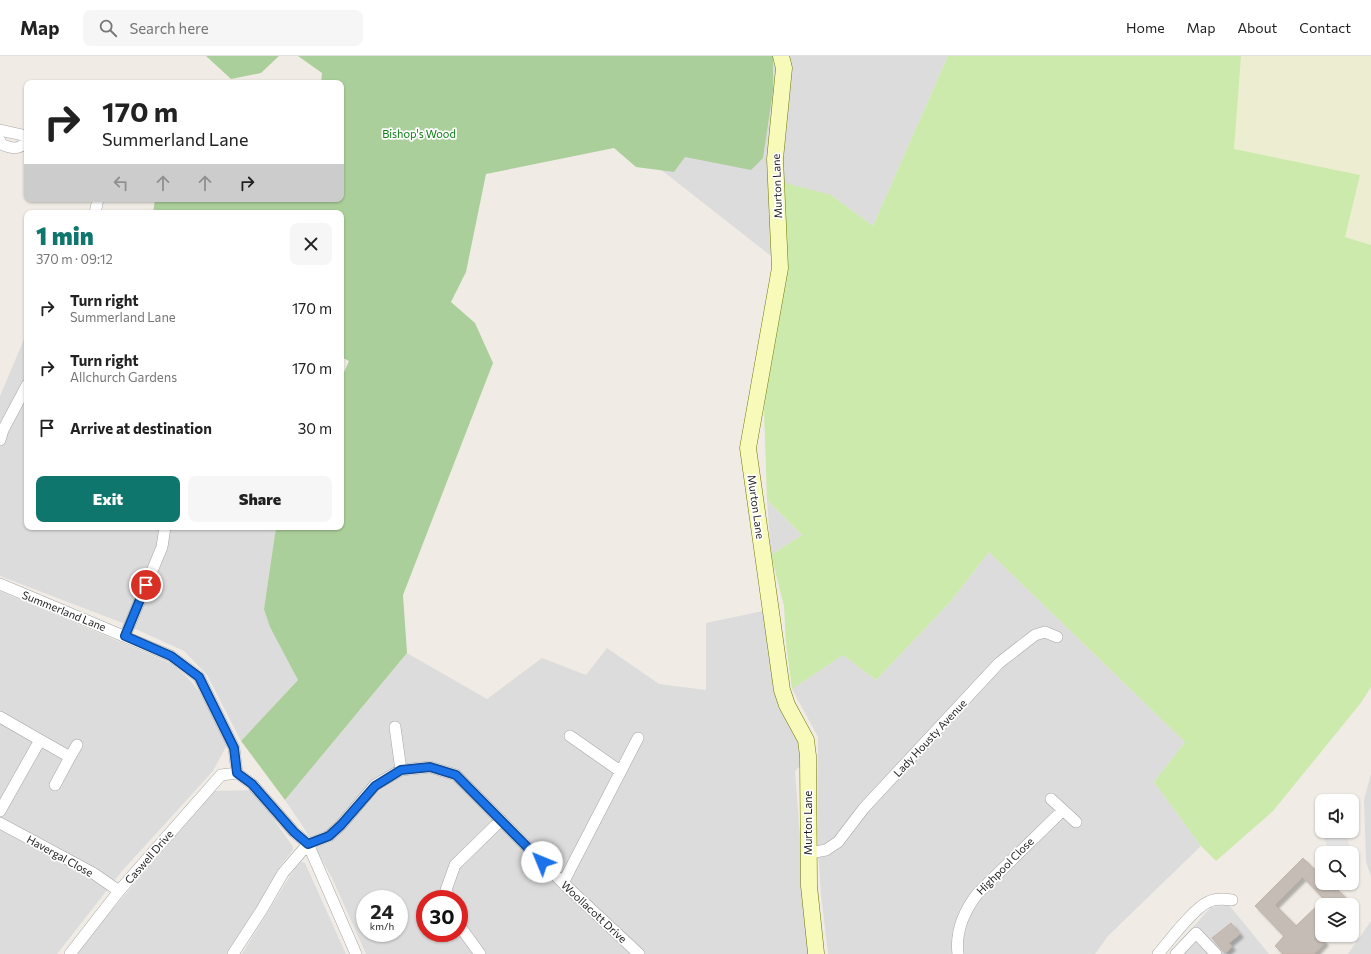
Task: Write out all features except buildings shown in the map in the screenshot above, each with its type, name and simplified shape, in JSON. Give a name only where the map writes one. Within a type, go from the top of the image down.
[{"type":"street","name":"Murton Lane","points":[[781,56],[784,68],[775,159],[780,268],[748,448],[782,690],[787,705],[806,740],[808,756],[809,886],[813,954]]},
{"type":"street","points":[[0,130],[24,135]]},
{"type":"street","points":[[0,143],[11,148],[22,147],[24,145]]},
{"type":"street","points":[[0,440],[3,430],[24,392]]},
{"type":"street","points":[[125,636],[162,547],[165,530]]},
{"type":"street","name":"Summerland Lane","points":[[0,584],[171,656],[199,677],[234,748],[237,773]]},
{"type":"street","name":"Lady Housty Avenue","points":[[809,852],[826,850],[838,842],[864,808],[999,663],[1035,635],[1045,632],[1057,637]]},
{"type":"street","points":[[0,718],[70,757]]},
{"type":"street","points":[[395,727],[401,770]]},
{"type":"street","points":[[570,736],[620,771]]},
{"type":"street","points":[[563,883],[638,738]]},
{"type":"street","points":[[0,811],[40,740]]},
{"type":"street","points":[[55,785],[77,745]]},
{"type":"street","name":"Woollacott Drive","points":[[308,844],[329,836],[341,825],[375,786],[401,770],[430,767],[456,775],[563,883],[639,954]]},
{"type":"street","points":[[237,773],[252,784],[294,832],[308,844],[356,954]]},
{"type":"street","name":"Caswell Drive","points":[[70,954],[119,891],[221,775],[237,773]]},
{"type":"street","points":[[1051,799],[1076,822]]},
{"type":"street","name":"Highpool Close","points":[[958,954],[958,929],[970,903],[978,893],[1063,810]]},
{"type":"street","points":[[446,890],[455,865],[500,820]]},
{"type":"street","name":"Havergal Close","points":[[0,822],[93,874],[119,891]]},
{"type":"street","points":[[233,954],[261,911],[283,873],[308,844]]},
{"type":"street","points":[[1158,954],[1198,908],[1208,902],[1219,899],[1232,900]]},
{"type":"street","points":[[1186,922],[1216,954]]},
{"type":"street","points":[[1176,954],[1196,933]]},
{"type":"street","points":[[468,937],[480,954]]},
{"type":"shaded area","points":[[733,56],[948,56],[873,226],[831,195],[785,267],[646,158]]},
{"type":"shaded area","points":[[24,339],[24,530],[276,530],[264,609],[298,680],[241,741],[207,675],[184,651],[120,622],[0,576],[0,396]]},
{"type":"shaded area","points":[[767,500],[802,535],[771,555]]},
{"type":"shaded area","points":[[989,552],[1185,742],[1154,782],[1201,846],[1108,936],[1095,954],[828,954],[821,895],[817,833],[818,737],[792,689],[843,655],[876,680],[950,602]]},
{"type":"shaded area","points":[[0,591],[172,664],[191,681],[211,709],[228,743],[213,771],[122,871],[57,954],[0,954]]},
{"type":"shaded area","points":[[767,610],[802,740],[803,764],[795,771],[809,954],[366,954],[361,942],[408,942],[408,890],[356,890],[356,932],[332,878],[304,828],[285,800],[407,653],[487,699],[542,658],[586,675],[607,648],[659,684],[706,690],[706,623]]},
{"type":"shaded area","points":[[1371,773],[1371,877],[1366,862],[1364,800]]},
{"type":"shaded area","points":[[254,790],[293,847],[293,850],[280,866],[258,905],[226,954],[76,954],[214,791]]},
{"type":"shaded area","points":[[1324,838],[1347,838],[1350,846],[1327,846]]},
{"type":"shaded area","points":[[301,862],[305,863],[346,954],[242,954],[293,871]]},
{"type":"shaded area","points":[[1229,905],[1269,954],[1169,954],[1211,907]]},
{"type":"shaded area","points":[[1371,921],[1371,954],[1348,954],[1356,942],[1359,942],[1359,938]]},
{"type":"green space","points":[[206,56],[279,56],[261,73],[231,79]]},
{"type":"green space","name":"Bishop's Wood","points":[[298,56],[773,56],[773,91],[763,158],[751,170],[685,157],[674,172],[636,167],[614,148],[486,174],[466,272],[451,302],[475,323],[493,363],[403,595],[407,653],[285,800],[241,741],[298,680],[270,627],[264,609],[276,530],[344,530],[344,372],[349,361],[344,358],[344,210],[153,210],[155,202],[344,202],[344,80],[321,80],[322,73]]},
{"type":"green space","points":[[948,56],[1241,56],[1234,149],[1360,175],[1345,237],[1371,245],[1371,687],[1360,704],[1273,811],[1216,861],[1201,846],[1154,782],[1185,742],[989,552],[950,602],[876,680],[843,655],[792,689],[786,643],[784,606],[771,555],[802,535],[767,500],[764,410],[782,182],[831,195],[873,226]]},
{"type":"green space","points":[[1241,56],[1371,56],[1371,245],[1345,237],[1233,149]]},
{"type":"route","points":[[146,585],[125,636],[171,656],[199,677],[234,748],[237,773],[252,784],[294,832],[308,844],[317,842],[329,836],[341,825],[375,786],[401,770],[430,767],[456,775],[542,862]]}]
